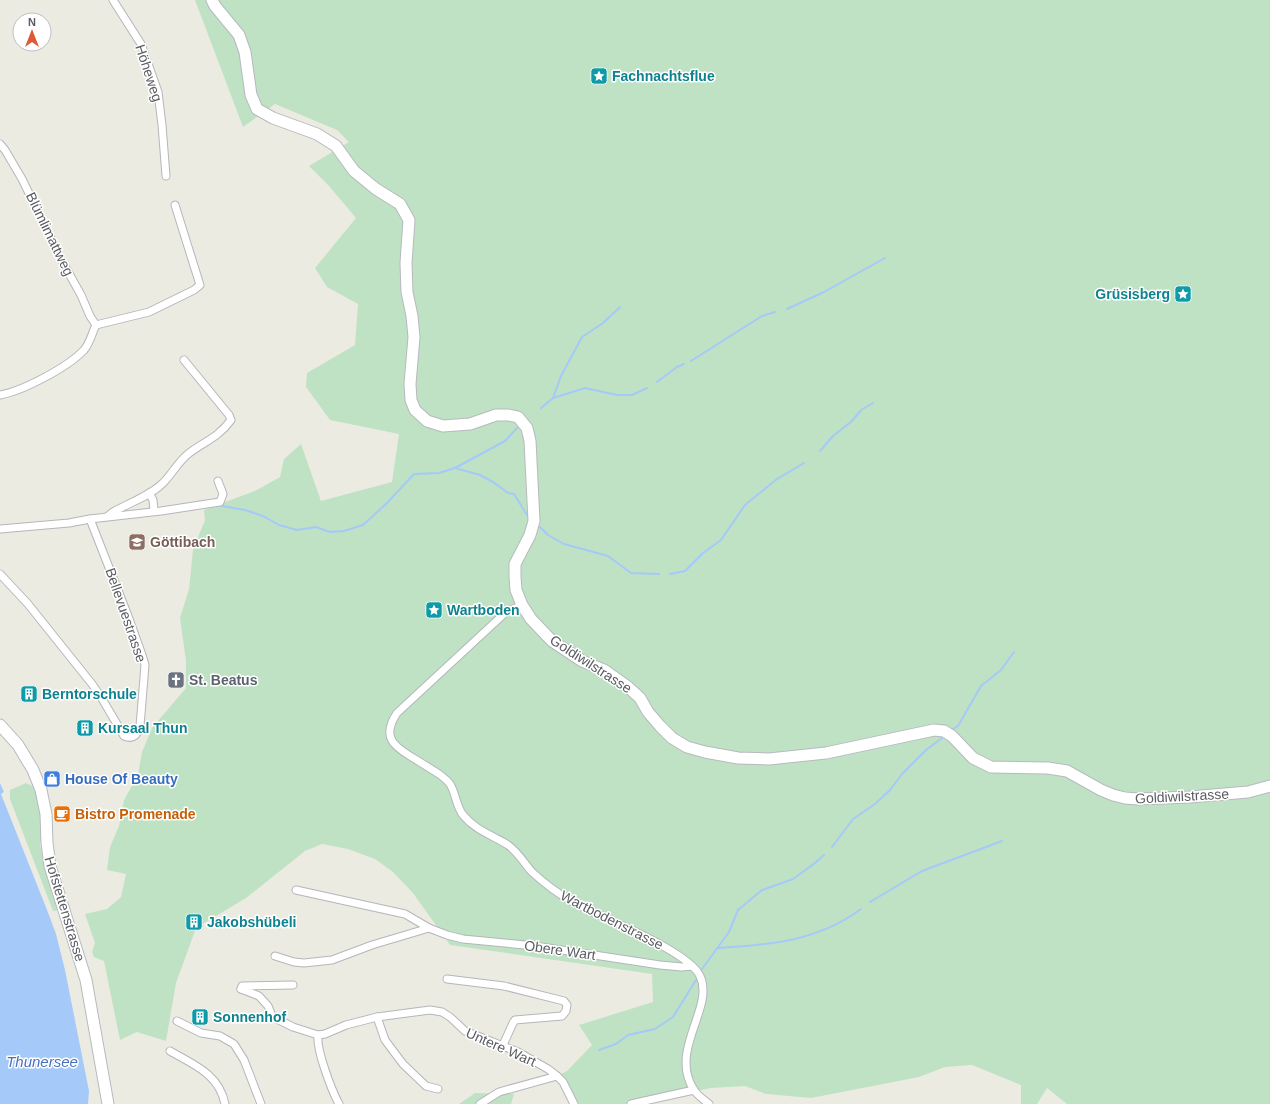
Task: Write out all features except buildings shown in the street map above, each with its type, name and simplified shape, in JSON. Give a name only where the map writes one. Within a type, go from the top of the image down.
[{"type":"street","name":"Höheweg","points":[[113,0],[141,44],[158,92],[166,176]]},
{"type":"street","name":"Goldiwilstrasse","points":[[212,0],[215,6],[239,36],[245,52],[250,95],[257,109],[273,118],[317,134],[336,146],[354,171],[376,189],[400,204],[409,220],[406,262],[407,292],[412,316],[414,338],[410,384],[411,400],[415,410],[427,421],[443,426],[470,424],[496,415],[508,415],[518,417],[527,428],[530,441],[534,521],[530,535],[516,564],[516,590],[522,605],[531,619],[552,641],[582,661],[604,670],[628,687],[640,698],[648,712],[672,738],[688,747],[705,752],[738,758],[769,759],[826,753],[934,730],[944,731],[952,736],[973,758],[991,767],[1048,768],[1067,771],[1107,792],[1125,798],[1138,800],[1190,797],[1248,792],[1270,786]]},
{"type":"street","name":"Blümlimattweg","points":[[2,149],[22,179],[62,261],[82,295],[90,316],[96,325]]},
{"type":"street","points":[[0,395],[14,392],[60,369],[83,350],[96,325],[149,312],[194,290],[200,284],[176,205]]},
{"type":"street","points":[[108,517],[113,512],[149,493],[164,482],[187,455],[212,439],[231,420],[229,415],[184,360]]},
{"type":"street","points":[[0,529],[62,524],[220,502],[223,494],[218,481]]},
{"type":"street","points":[[149,493],[154,511]]},
{"type":"street","points":[[0,524],[41,522],[70,518],[90,519]]},
{"type":"street","name":"Bellevuestrasse","points":[[0,574],[28,604],[92,684],[124,736],[132,738],[135,737],[140,726],[145,665],[128,616],[90,519]]},
{"type":"street","name":"Wartbodenstrasse","points":[[522,605],[505,613],[397,712],[390,727],[391,739],[397,747],[445,779],[450,785],[462,813],[470,822],[479,830],[508,846],[546,884],[570,901],[629,929],[687,960],[700,976],[702,1000],[688,1042],[685,1063],[687,1075],[694,1090],[709,1104]]},
{"type":"street","name":"Hofstettenstrasse","points":[[0,725],[20,748],[33,770],[41,790],[46,814],[47,843],[50,866],[86,980],[108,1104]]},
{"type":"street","name":"Obere Wart","points":[[296,890],[405,914],[429,928],[463,939],[535,946],[660,965],[682,967],[692,966]]},
{"type":"street","points":[[275,956],[294,962],[332,960],[372,945],[429,928]]},
{"type":"street","points":[[447,979],[504,986],[564,1001],[567,1005],[566,1012],[562,1016],[515,1020],[512,1023],[503,1045]]},
{"type":"street","points":[[293,985],[242,986],[241,989],[259,996],[268,1006],[272,1016],[277,1019],[293,1027],[318,1035],[317,1043],[320,1053],[332,1091],[339,1104]]},
{"type":"street","name":"Untere Wart","points":[[318,1035],[325,1034],[346,1025],[377,1017],[418,1011],[437,1011],[450,1017],[465,1031],[503,1045],[534,1060],[557,1076],[566,1087],[574,1104]]},
{"type":"street","points":[[377,1017],[384,1040],[404,1064],[426,1086],[438,1090]]},
{"type":"street","points":[[178,1021],[201,1033],[226,1038],[234,1044],[244,1060],[261,1104]]},
{"type":"street","points":[[170,1051],[204,1070],[214,1079],[222,1092],[225,1104]]},
{"type":"street","name":"Untere Wart","points":[[480,1104],[499,1092],[557,1076]]},
{"type":"street","points":[[631,1104],[694,1090]]},
{"type":"green space","points":[[195,0],[1270,0],[1270,1104],[1067,1104],[1047,1088],[1037,1104],[1021,1104],[1021,1085],[972,1065],[945,1067],[919,1077],[811,1098],[766,1094],[745,1086],[711,1088],[631,1104],[574,1104],[557,1076],[567,1071],[592,1045],[579,1025],[653,1002],[652,974],[450,945],[413,893],[393,872],[375,859],[348,849],[322,844],[305,851],[246,898],[196,928],[176,983],[166,1041],[137,1032],[120,1040],[104,961],[94,957],[92,952],[95,943],[85,914],[107,909],[121,897],[126,874],[107,870],[110,847],[119,826],[124,800],[138,775],[142,752],[152,728],[186,688],[186,661],[180,618],[189,589],[193,550],[205,520],[204,510],[257,490],[280,477],[284,459],[301,444],[321,501],[392,482],[399,434],[330,420],[306,387],[307,373],[355,345],[358,304],[327,287],[315,268],[356,218],[329,186],[309,166],[349,142],[337,130],[275,104],[243,127]]},
{"type":"green space","points":[[26,783],[34,787],[40,803],[43,825],[40,845],[52,893],[60,910],[53,911],[10,799],[10,790]]},
{"type":"green space","points":[[475,1093],[514,1094],[511,1104],[459,1104]]},
{"type":"water","name":"Thunersee","points":[[0,783],[4,792],[1,794],[56,934],[65,970],[89,1091],[88,1104],[0,1104]]},
{"type":"waterway","points":[[787,309],[824,292],[885,258]]},
{"type":"waterway","points":[[553,398],[561,376],[582,337],[603,323],[620,307]]},
{"type":"waterway","points":[[691,361],[762,316],[775,312]]},
{"type":"waterway","points":[[657,382],[677,367],[684,364]]},
{"type":"waterway","points":[[541,408],[553,398],[585,388],[617,395],[632,395],[647,388]]},
{"type":"waterway","points":[[820,451],[833,436],[852,421],[861,410],[873,403]]},
{"type":"waterway","points":[[455,468],[505,441],[518,427]]},
{"type":"waterway","points":[[670,574],[685,571],[703,553],[721,540],[745,505],[777,479],[804,463]]},
{"type":"waterway","points":[[222,506],[245,510],[263,516],[279,525],[297,530],[316,527],[330,532],[344,531],[363,525],[387,503],[414,474],[439,473],[455,468],[480,475],[508,493],[514,494],[527,515]]},
{"type":"waterway","points":[[540,527],[548,535],[564,544],[608,556],[631,573],[659,574]]},
{"type":"waterway","points":[[953,729],[958,726],[981,686],[1001,670],[1014,652]]},
{"type":"waterway","points":[[832,847],[853,819],[875,804],[890,790],[902,774],[926,750],[942,738]]},
{"type":"waterway","points":[[870,902],[922,871],[1002,841]]},
{"type":"waterway","points":[[702,969],[729,932],[738,910],[762,890],[793,879],[824,855]]},
{"type":"waterway","points":[[718,948],[775,943],[811,935],[845,920],[861,909]]},
{"type":"waterway","points":[[599,1050],[616,1044],[628,1035],[655,1029],[673,1017],[696,980]]},
{"type":"place","name":"Fachnachtsflue","points":[[599,76]]},
{"type":"place","name":"Grüsisberg","points":[[1183,294]]},
{"type":"place","name":"Göttibach","points":[[137,542]]},
{"type":"place","name":"Wartboden","points":[[434,610]]},
{"type":"place","name":"St. Beatus","points":[[176,680]]},
{"type":"place","name":"Berntorschule","points":[[29,694]]},
{"type":"place","name":"Kursaal Thun","points":[[85,728]]},
{"type":"place","name":"House Of Beauty","points":[[52,779]]},
{"type":"place","name":"Bistro Promenade","points":[[62,814]]},
{"type":"place","name":"Jakobshübeli","points":[[194,922]]},
{"type":"place","name":"Sonnenhof","points":[[200,1017]]}]
